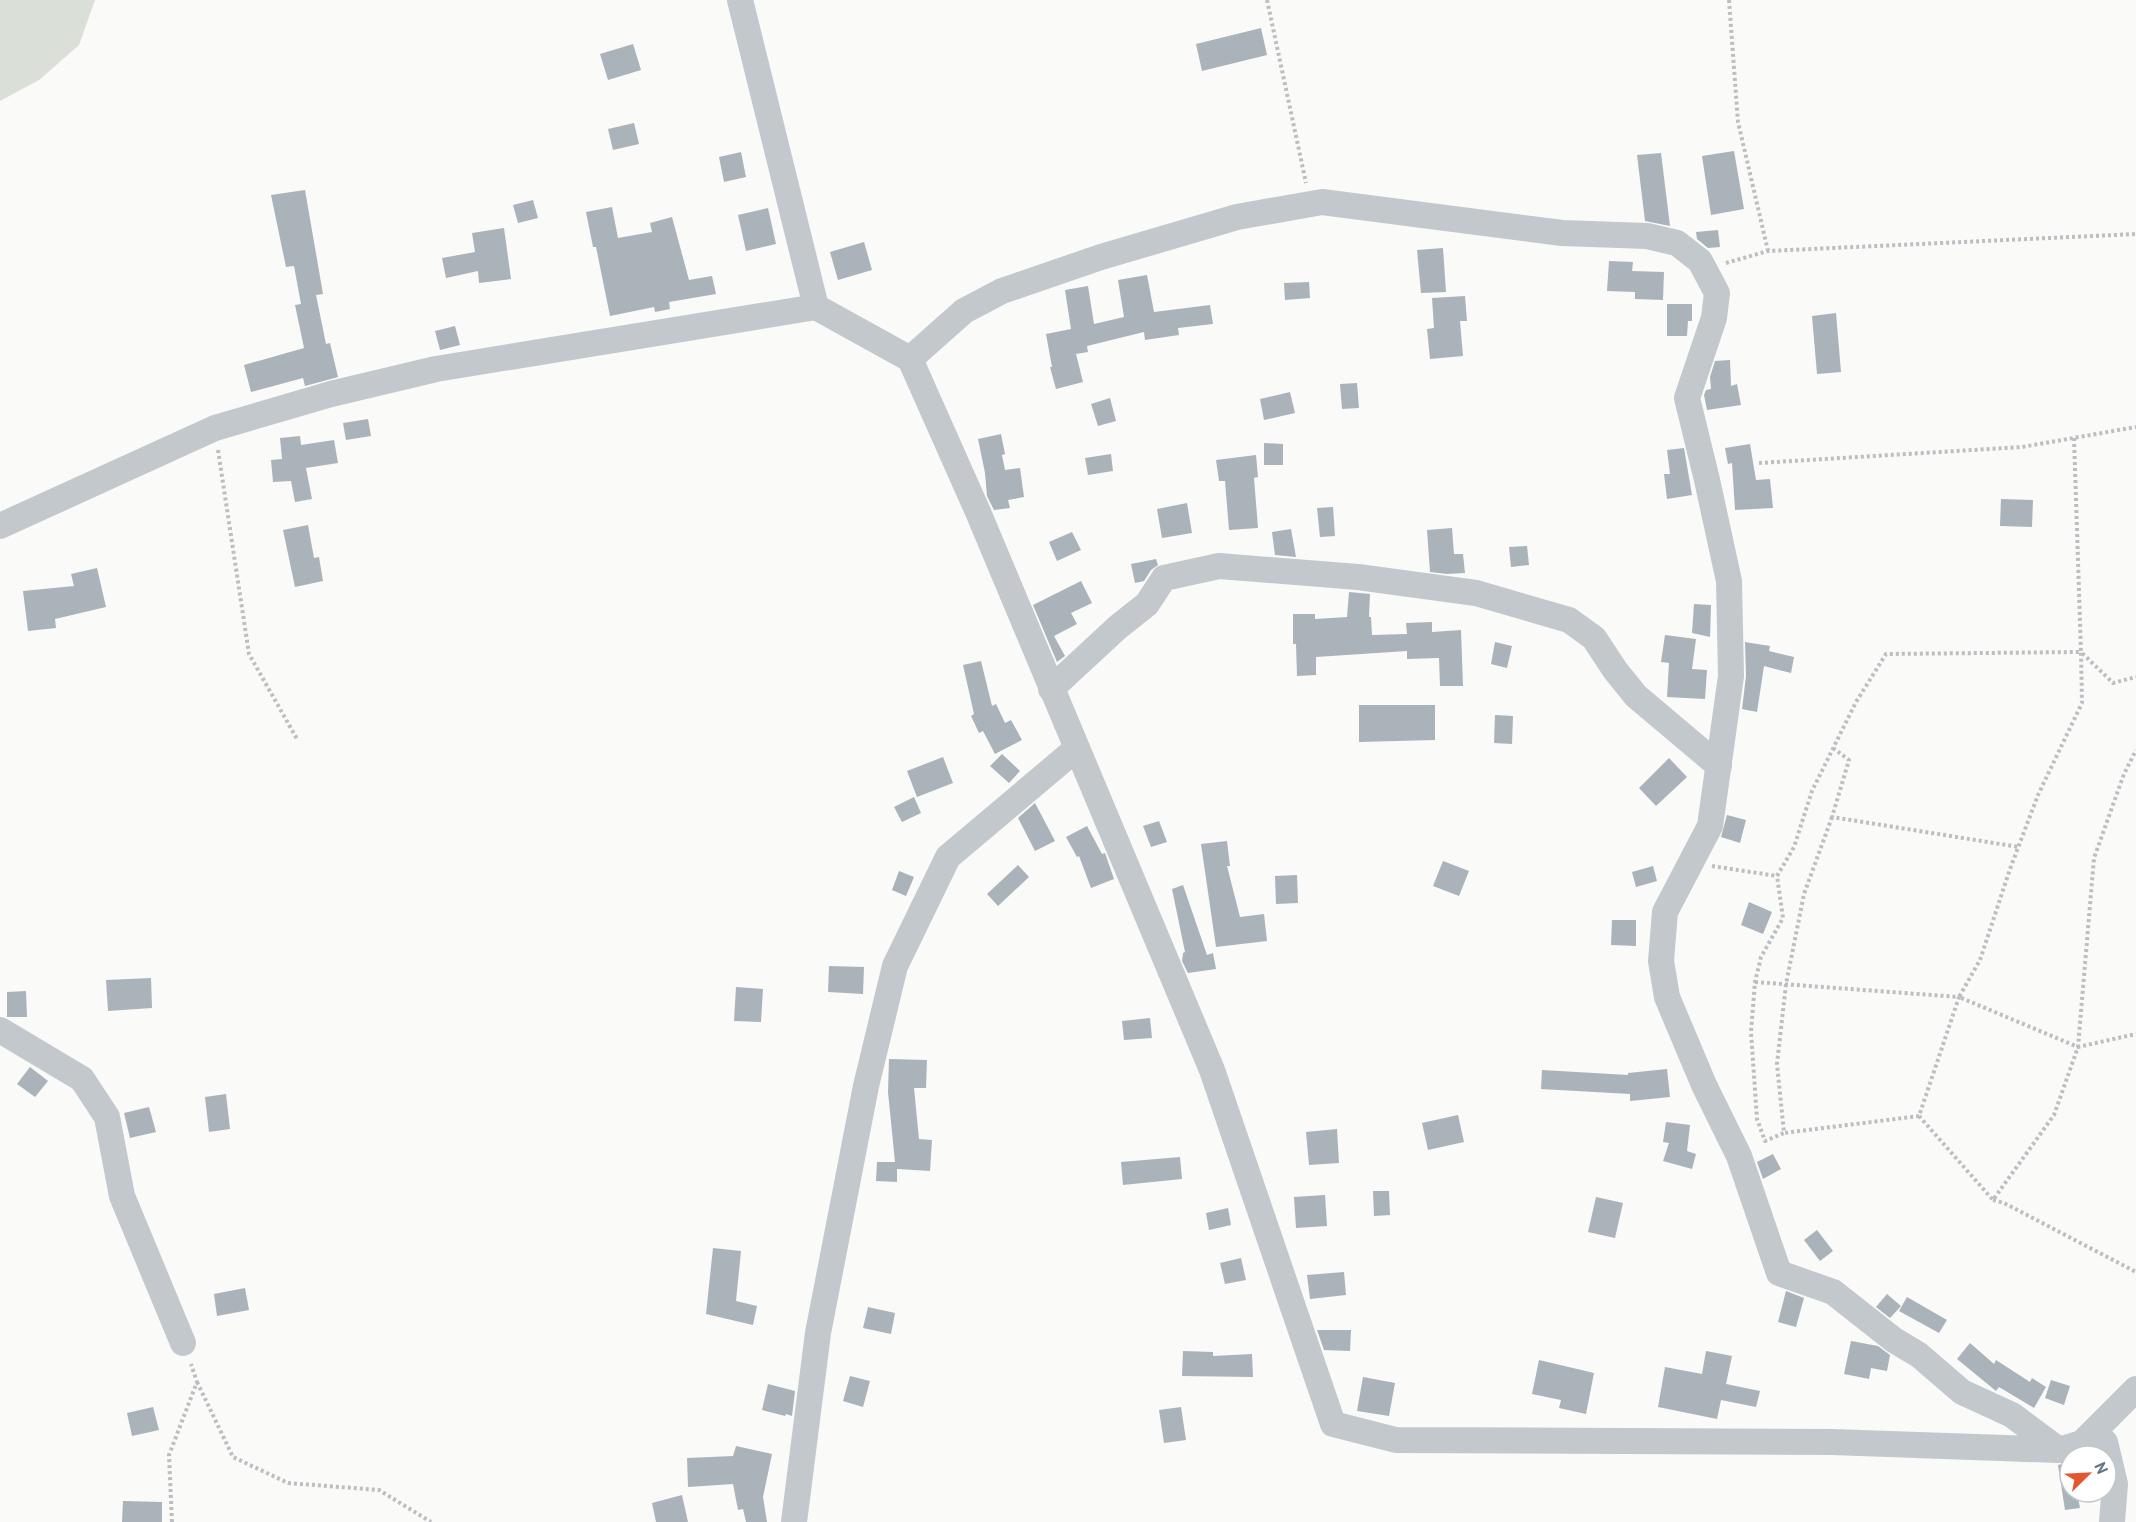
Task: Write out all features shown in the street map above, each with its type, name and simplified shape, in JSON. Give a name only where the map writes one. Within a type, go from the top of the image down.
[{"type":"street","points":[[741,0],[816,307]]},
{"type":"street","points":[[910,359],[964,311],[1002,291],[1101,257],[1237,217],[1322,202],[1562,233],[1647,236],[1677,243],[1701,261],[1717,293],[1714,318],[1687,398],[1729,581],[1731,676],[1710,826],[1665,912],[1661,961],[1667,997],[1704,1084],[1739,1156],[1779,1273],[1833,1292],[1894,1340],[1919,1355],[1962,1392],[2066,1444]]},
{"type":"street","points":[[0,525],[215,429],[332,394],[436,369],[816,307],[910,359],[978,512],[1212,1070],[1334,1424],[1396,1440],[1832,1442],[2058,1446]]},
{"type":"street","points":[[1051,688],[1147,603],[1164,578],[1219,566],[1358,578],[1476,592],[1569,620],[1594,638],[1636,696],[1719,766]]},
{"type":"street","points":[[794,1522],[818,1333],[866,1086],[895,966],[948,857],[1076,749]]},
{"type":"street","points":[[0,1030],[82,1079],[107,1117],[122,1196],[183,1343]]},
{"type":"street","points":[[2072,1444],[2136,1389]]},
{"type":"street","points":[[2088,1444],[2105,1442],[2105,1444]]},
{"type":"street","points":[[2112,1522],[2113,1504]]},
{"type":"path","points":[[1267,0],[1310,204]]},
{"type":"path","points":[[1729,0],[1738,122],[1768,251]]},
{"type":"path","points":[[1705,269],[1768,251],[2136,234]]},
{"type":"path","points":[[1759,463],[2022,447],[2136,427]]},
{"type":"path","points":[[215,429],[249,654],[297,739]]},
{"type":"path","points":[[1919,1116],[1959,997],[1980,960],[2038,795],[2082,703],[2074,438]]},
{"type":"path","points":[[1919,1116],[1784,1133],[1765,1141],[1756,1119],[1751,1032],[1755,982],[1761,957],[1783,918],[1777,876],[1794,847],[1812,791],[1833,748],[1856,702],[1886,654],[2081,652],[2113,683],[2136,677]]},
{"type":"path","points":[[1784,1133],[1777,1064],[1786,984],[1804,894],[1832,817],[1849,760],[1833,748]]},
{"type":"path","points":[[1993,1200],[2054,1115],[2078,1047],[2094,858],[2124,774],[2136,750]]},
{"type":"path","points":[[1832,817],[2019,847]]},
{"type":"path","points":[[1691,863],[1777,876]]},
{"type":"path","points":[[1755,982],[1959,997],[2078,1047],[2136,1034]]},
{"type":"path","points":[[1919,1116],[1993,1200],[2004,1203],[2136,1272]]},
{"type":"path","points":[[183,1343],[197,1382],[233,1457],[288,1483],[379,1490],[431,1522]]},
{"type":"path","points":[[172,1522],[169,1455],[197,1382]]},
{"type":"shaded area","points":[[0,0],[95,0],[79,45],[39,80],[0,101]]},
{"type":"building","points":[[1261,28],[1267,55],[1202,71],[1196,44]]},
{"type":"building","points":[[633,44],[641,70],[608,80],[600,54]]},
{"type":"building","points":[[634,123],[639,144],[613,150],[608,129]]},
{"type":"building","points":[[1734,151],[1744,209],[1711,215],[1702,156]]},
{"type":"building","points":[[741,152],[746,177],[724,182],[719,157]]},
{"type":"building","points":[[1661,153],[1670,226],[1645,221],[1637,155]]},
{"type":"building","points":[[305,190],[323,294],[316,295],[326,344],[330,343],[338,377],[305,386],[303,378],[251,392],[244,365],[304,348],[295,305],[301,304],[294,266],[286,267],[271,195]]},
{"type":"building","points":[[533,200],[538,218],[518,223],[513,205]]},
{"type":"building","points":[[612,207],[618,238],[652,232],[650,223],[672,217],[689,280],[712,276],[716,294],[669,302],[670,309],[655,312],[654,307],[610,316],[596,247],[593,247],[586,212]]},
{"type":"building","points":[[768,208],[776,244],[746,251],[738,215]]},
{"type":"building","points":[[504,228],[511,279],[479,283],[478,271],[446,278],[442,258],[475,252],[472,233]]},
{"type":"building","points":[[1718,230],[1720,247],[1708,248],[1697,239],[1696,232]]},
{"type":"building","points":[[864,242],[872,270],[838,280],[830,252]]},
{"type":"building","points":[[1443,248],[1446,292],[1421,293],[1417,250]]},
{"type":"building","points":[[1609,261],[1633,262],[1632,271],[1664,272],[1663,300],[1635,299],[1635,292],[1607,291]]},
{"type":"building","points":[[1147,275],[1154,312],[1210,305],[1213,324],[1178,328],[1179,335],[1145,340],[1144,332],[1087,346],[1088,352],[1076,354],[1083,382],[1056,389],[1050,367],[1052,367],[1046,334],[1071,329],[1065,290],[1088,286],[1094,324],[1124,317],[1118,280]]},
{"type":"building","points":[[1309,282],[1310,298],[1285,300],[1284,283]]},
{"type":"building","points":[[1465,296],[1467,321],[1460,321],[1463,356],[1430,359],[1427,329],[1434,328],[1432,298]]},
{"type":"building","points":[[1667,304],[1692,304],[1692,321],[1688,321],[1687,336],[1667,336]]},
{"type":"building","points":[[1836,313],[1841,372],[1817,374],[1812,316]]},
{"type":"building","points":[[455,326],[460,345],[440,350],[435,331]]},
{"type":"building","points":[[1730,360],[1731,386],[1737,384],[1741,405],[1707,410],[1704,395],[1706,390],[1711,389],[1710,377],[1715,361]]},
{"type":"building","points":[[1357,383],[1359,408],[1342,409],[1340,384]]},
{"type":"building","points":[[1290,392],[1295,413],[1264,420],[1260,399]]},
{"type":"building","points":[[1110,398],[1116,421],[1098,426],[1091,404]]},
{"type":"building","points":[[368,419],[371,436],[346,440],[343,423]]},
{"type":"building","points":[[1001,434],[1005,470],[1020,468],[1024,497],[1008,500],[1010,508],[994,510],[987,496],[978,439]]},
{"type":"building","points":[[300,436],[301,445],[334,440],[338,463],[306,468],[312,499],[295,502],[291,481],[273,482],[271,460],[282,459],[280,438]]},
{"type":"building","points":[[1264,443],[1283,444],[1283,465],[1264,465]]},
{"type":"building","points":[[1750,444],[1756,480],[1770,479],[1773,508],[1735,510],[1732,463],[1728,464],[1725,448]]},
{"type":"building","points":[[1684,448],[1692,495],[1667,499],[1664,474],[1670,474],[1667,450]]},
{"type":"building","points":[[1111,454],[1113,471],[1088,475],[1085,458]]},
{"type":"building","points":[[1256,455],[1258,477],[1254,478],[1258,528],[1229,530],[1225,481],[1219,481],[1216,460]]},
{"type":"building","points":[[2001,499],[2033,500],[2032,527],[2000,526]]},
{"type":"building","points":[[1187,503],[1192,533],[1162,538],[1157,509]]},
{"type":"building","points":[[1333,507],[1335,536],[1320,537],[1317,508]]},
{"type":"building","points":[[308,525],[314,558],[319,557],[323,581],[295,587],[283,530]]},
{"type":"building","points":[[1452,528],[1454,554],[1463,554],[1465,573],[1430,572],[1427,530]]},
{"type":"building","points":[[1291,529],[1296,557],[1275,555],[1272,532]]},
{"type":"building","points":[[1072,532],[1081,550],[1057,561],[1049,542]]},
{"type":"building","points":[[1527,546],[1529,565],[1511,567],[1509,547]]},
{"type":"building","points":[[1156,559],[1158,565],[1151,570],[1144,581],[1135,583],[1131,564]]},
{"type":"building","points":[[97,568],[106,607],[55,619],[56,628],[28,631],[23,591],[74,586],[71,574]]},
{"type":"building","points":[[1081,581],[1092,603],[1071,613],[1077,624],[1054,636],[1065,656],[1057,662],[1033,605]]},
{"type":"building","points":[[1349,592],[1370,594],[1369,617],[1371,617],[1372,635],[1407,634],[1406,623],[1432,622],[1432,632],[1461,630],[1463,686],[1440,686],[1439,658],[1407,659],[1407,651],[1316,657],[1316,675],[1297,676],[1296,644],[1293,644],[1293,614],[1315,614],[1315,619],[1347,617]]},
{"type":"building","points":[[1694,604],[1711,605],[1710,637],[1692,633]]},
{"type":"building","points":[[1665,635],[1696,639],[1692,669],[1707,670],[1705,699],[1667,697],[1669,663],[1661,662]]},
{"type":"building","points":[[1495,642],[1512,646],[1507,668],[1491,664]]},
{"type":"building","points":[[1745,642],[1770,646],[1769,651],[1794,657],[1791,673],[1764,666],[1757,712],[1742,709],[1746,676]]},
{"type":"building","points":[[981,661],[992,706],[996,704],[1005,723],[1011,720],[1022,740],[995,754],[983,731],[979,733],[971,716],[974,714],[963,665]]},
{"type":"building","points":[[1359,705],[1435,705],[1435,740],[1359,742]]},
{"type":"building","points":[[1495,715],[1513,716],[1512,744],[1494,743]]},
{"type":"building","points":[[1002,754],[1020,771],[1009,783],[990,766]]},
{"type":"building","points":[[943,757],[953,783],[917,797],[907,771]]},
{"type":"building","points":[[1669,758],[1687,777],[1656,806],[1639,788]]},
{"type":"building","points":[[914,797],[921,813],[902,822],[894,807]]},
{"type":"building","points":[[1035,803],[1055,841],[1035,851],[1018,818]]},
{"type":"building","points":[[1727,815],[1746,820],[1740,843],[1721,837]]},
{"type":"building","points":[[1159,821],[1167,842],[1151,847],[1143,826]]},
{"type":"building","points":[[1087,826],[1102,854],[1105,853],[1114,879],[1091,888],[1079,856],[1077,857],[1066,837]]},
{"type":"building","points":[[1227,841],[1230,866],[1227,866],[1240,917],[1264,914],[1267,941],[1216,947],[1201,844]]},
{"type":"building","points":[[1443,861],[1469,871],[1459,896],[1433,886]]},
{"type":"building","points":[[1018,865],[1029,877],[998,906],[987,894]]},
{"type":"building","points":[[1653,866],[1657,881],[1636,887],[1632,872]]},
{"type":"building","points":[[899,871],[914,877],[906,896],[892,890]]},
{"type":"building","points":[[1297,875],[1298,903],[1276,904],[1275,876]]},
{"type":"building","points":[[1183,885],[1207,955],[1213,953],[1216,969],[1188,973],[1182,961],[1185,952],[1172,889]]},
{"type":"building","points":[[1749,902],[1772,912],[1763,934],[1741,925]]},
{"type":"building","points":[[1612,920],[1636,920],[1636,946],[1611,945]]},
{"type":"building","points":[[829,966],[864,967],[863,994],[828,992]]},
{"type":"building","points":[[151,978],[152,1008],[108,1011],[106,980]]},
{"type":"building","points":[[736,987],[763,989],[761,1022],[734,1021]]},
{"type":"building","points":[[26,991],[27,1017],[7,1017],[7,992]]},
{"type":"building","points":[[1150,1018],[1152,1038],[1124,1040],[1122,1021]]},
{"type":"building","points":[[889,1059],[927,1060],[926,1088],[914,1088],[919,1139],[932,1140],[930,1171],[897,1169],[897,1182],[876,1181],[877,1162],[895,1162],[888,1092]]},
{"type":"building","points":[[30,1067],[48,1081],[35,1097],[17,1084]]},
{"type":"building","points":[[1667,1069],[1670,1097],[1630,1101],[1630,1094],[1541,1089],[1542,1070],[1628,1075],[1628,1073]]},
{"type":"building","points":[[226,1094],[230,1129],[209,1132],[205,1097]]},
{"type":"building","points":[[149,1107],[156,1132],[130,1138],[124,1113]]},
{"type":"building","points":[[1458,1115],[1464,1142],[1428,1150],[1422,1123]]},
{"type":"building","points":[[1666,1122],[1690,1125],[1687,1151],[1696,1154],[1692,1169],[1663,1161],[1669,1143],[1663,1142]]},
{"type":"building","points":[[1337,1129],[1339,1163],[1309,1165],[1306,1132]]},
{"type":"building","points":[[1773,1154],[1781,1169],[1763,1179],[1757,1162]]},
{"type":"building","points":[[1180,1157],[1182,1179],[1123,1185],[1121,1162]]},
{"type":"building","points":[[1373,1191],[1389,1191],[1390,1215],[1374,1216]]},
{"type":"building","points":[[1325,1195],[1327,1226],[1296,1228],[1294,1197]]},
{"type":"building","points":[[1596,1197],[1623,1203],[1615,1238],[1588,1232]]},
{"type":"building","points":[[1228,1208],[1231,1225],[1209,1230],[1206,1213]]},
{"type":"building","points":[[1817,1230],[1833,1251],[1820,1261],[1804,1240]]},
{"type":"building","points":[[713,1248],[741,1251],[736,1301],[757,1306],[753,1325],[706,1314]]},
{"type":"building","points":[[1241,1258],[1246,1280],[1225,1284],[1220,1263]]},
{"type":"building","points":[[1344,1272],[1346,1295],[1310,1299],[1307,1275]]},
{"type":"building","points":[[245,1288],[249,1310],[217,1316],[214,1294]]},
{"type":"building","points":[[1786,1291],[1804,1298],[1796,1327],[1778,1322]]},
{"type":"building","points":[[1887,1294],[1901,1306],[1890,1318],[1876,1307]]},
{"type":"building","points":[[1907,1297],[1947,1320],[1939,1333],[1899,1311]]},
{"type":"building","points":[[868,1307],[895,1313],[891,1334],[863,1328]]},
{"type":"building","points":[[1317,1330],[1351,1330],[1350,1351],[1324,1350]]},
{"type":"building","points":[[1851,1341],[1878,1346],[1890,1355],[1887,1371],[1871,1368],[1869,1379],[1844,1374]]},
{"type":"building","points":[[1970,1343],[1994,1364],[1996,1360],[2030,1382],[2032,1378],[2046,1387],[2034,1408],[1999,1387],[1996,1391],[1957,1359]]},
{"type":"building","points":[[1183,1351],[1213,1352],[1213,1356],[1252,1354],[1253,1377],[1182,1376]]},
{"type":"building","points":[[1706,1351],[1732,1356],[1726,1384],[1760,1391],[1756,1407],[1721,1400],[1717,1419],[1658,1407],[1665,1367],[1702,1374]]},
{"type":"building","points":[[1539,1360],[1594,1373],[1586,1414],[1559,1408],[1561,1400],[1532,1394]]},
{"type":"building","points":[[850,1376],[870,1381],[863,1407],[843,1401]]},
{"type":"building","points":[[1363,1377],[1395,1383],[1389,1416],[1357,1411]]},
{"type":"building","points":[[2051,1380],[2070,1386],[2064,1405],[2045,1398]]},
{"type":"building","points":[[768,1384],[795,1391],[792,1416],[762,1410]]},
{"type":"building","points":[[153,1407],[159,1430],[132,1436],[127,1413]]},
{"type":"building","points":[[1181,1407],[1186,1440],[1164,1443],[1159,1410]]},
{"type":"building","points":[[736,1446],[772,1454],[763,1497],[767,1522],[746,1522],[743,1509],[738,1510],[733,1484],[688,1487],[687,1458],[733,1456]]},
{"type":"building","points":[[682,1495],[688,1522],[656,1522],[652,1503]]},
{"type":"building","points":[[123,1501],[162,1502],[162,1522],[122,1522]]},
{"type":"building","points":[[2064,1504],[2079,1504],[2080,1508],[2065,1510]]}]
